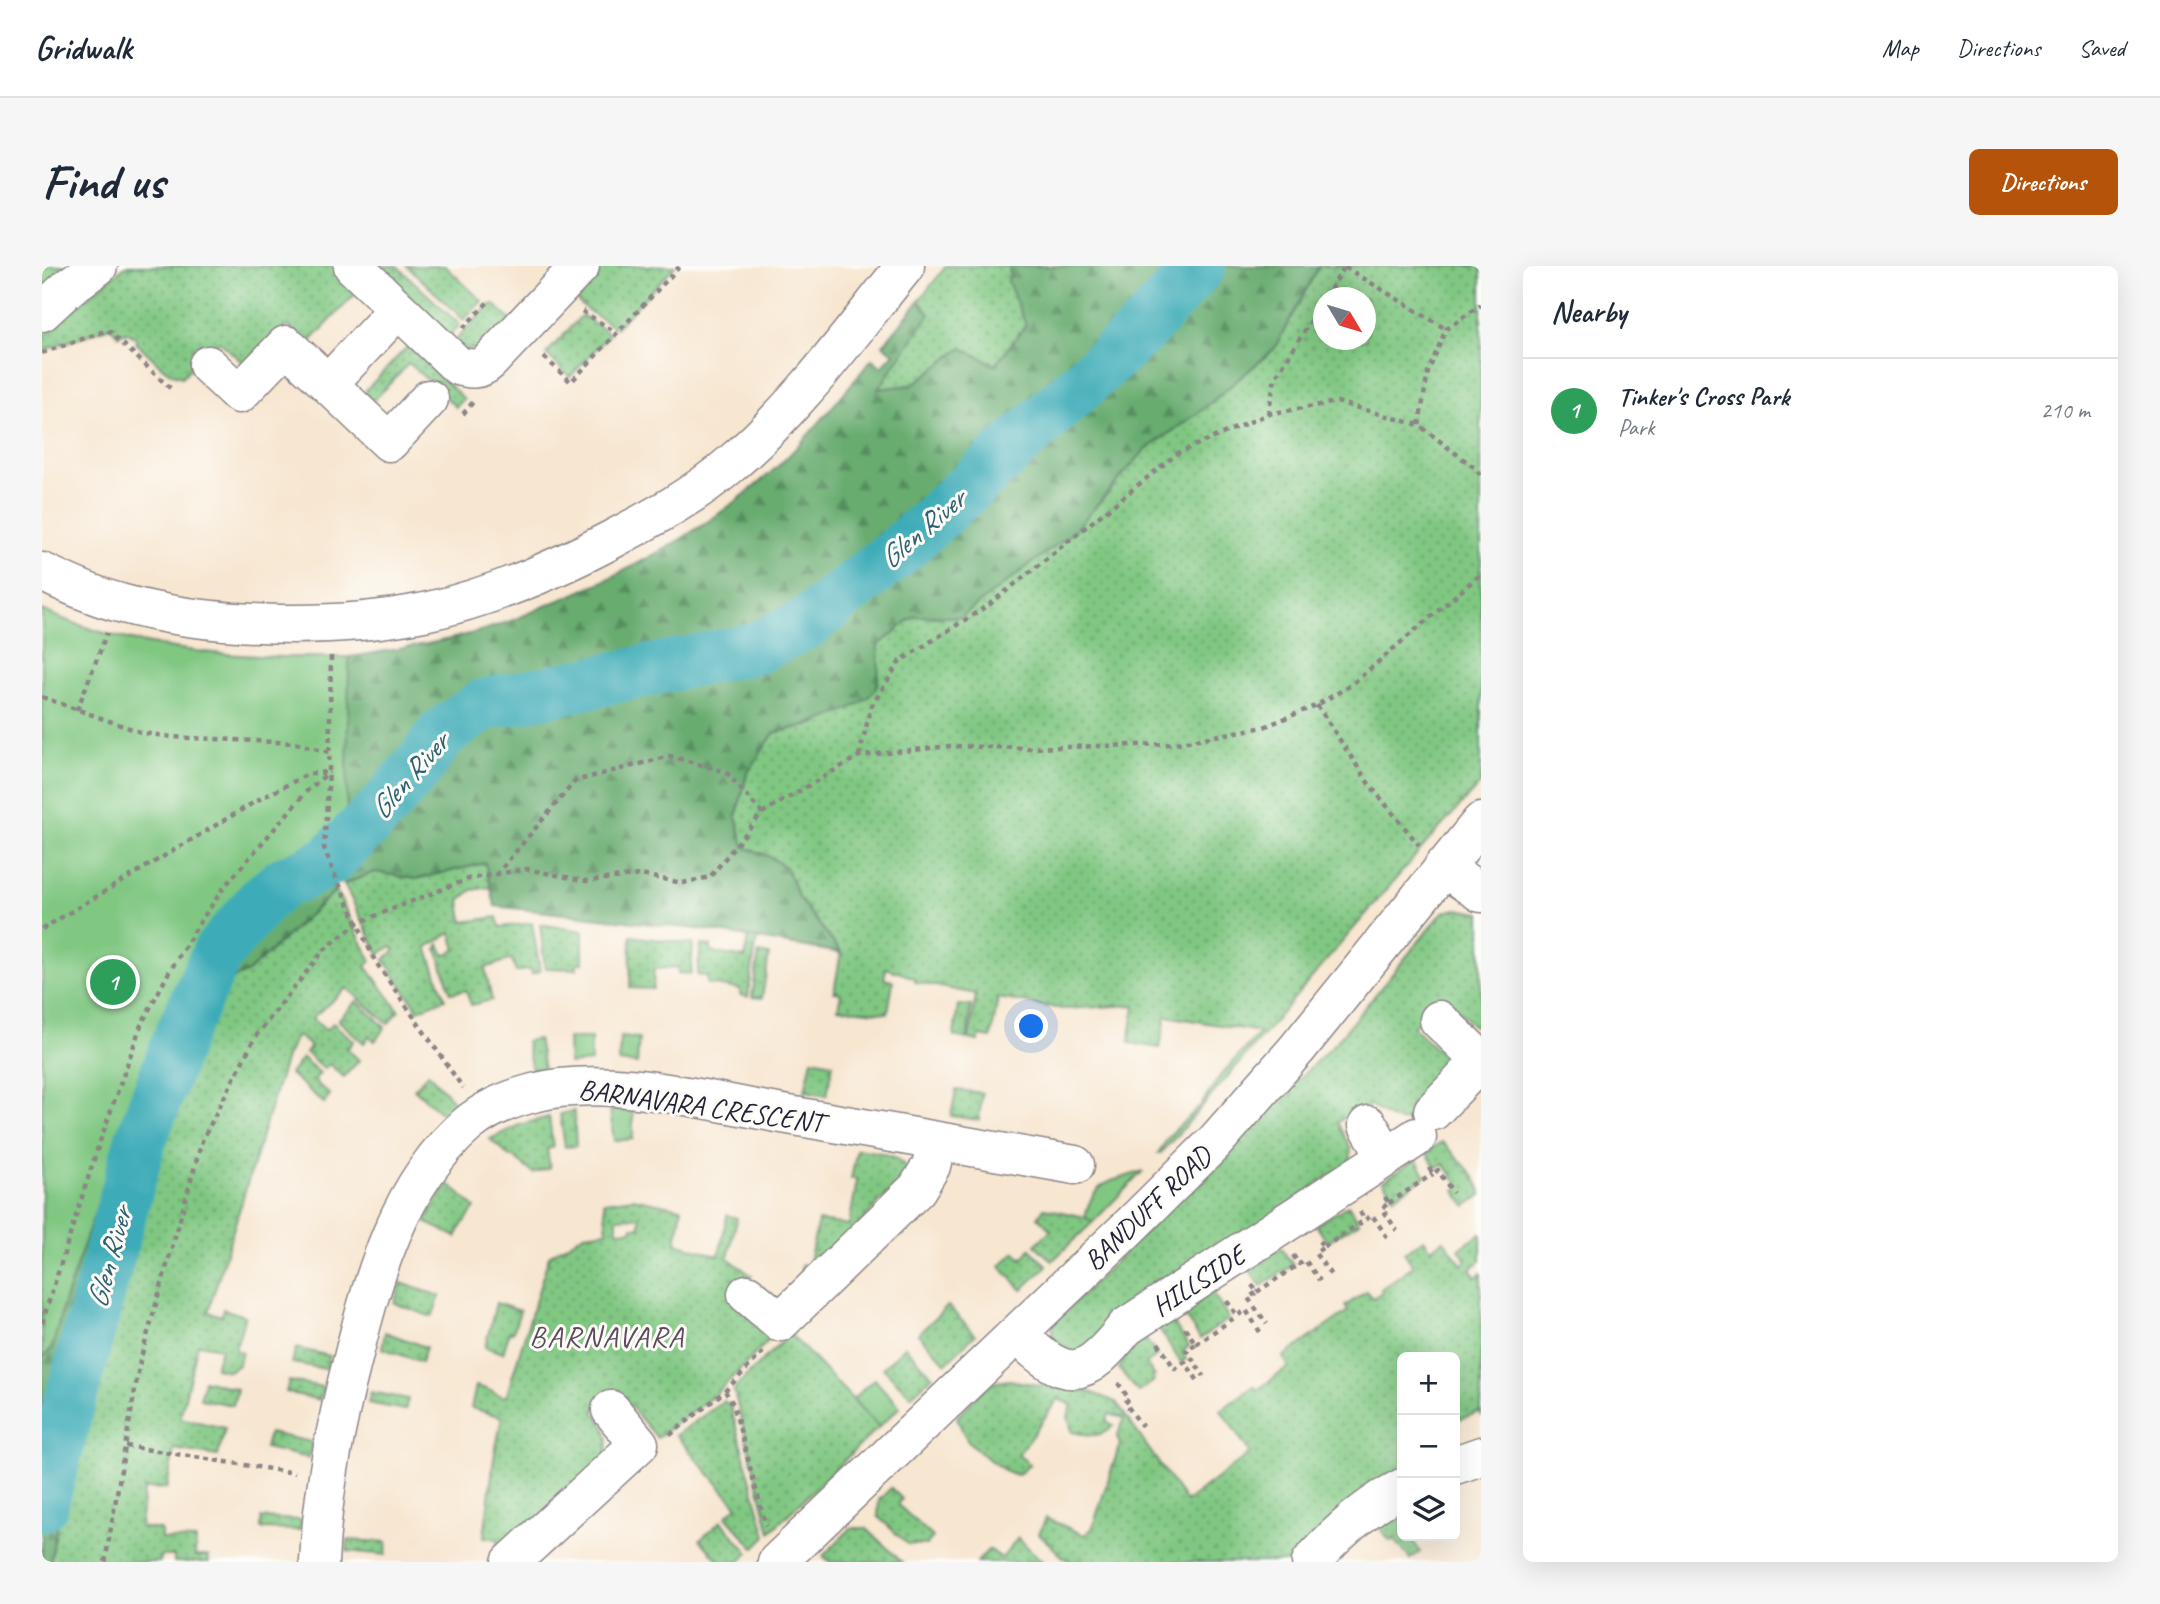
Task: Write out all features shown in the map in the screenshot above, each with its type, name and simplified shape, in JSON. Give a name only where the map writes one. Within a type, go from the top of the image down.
[{"type":"street","points":[[42,313],[69,287],[98,266]]},
{"type":"street","points":[[353,266],[458,366],[471,370],[483,367],[489,362],[570,278]]},
{"type":"street","points":[[42,572],[71,586],[120,603],[170,614],[217,620],[332,623],[382,619],[426,611],[519,584],[577,558],[687,497],[729,466],[763,435],[838,350],[905,266]]},
{"type":"street","points":[[328,384],[398,309]]},
{"type":"street","points":[[208,365],[239,394],[286,345],[389,442],[446,407]]},
{"type":"street","name":"BANDUFF ROAD","points":[[773,1548],[1017,1334],[1214,1143],[1297,1049],[1432,858],[1481,822]]},
{"type":"street","points":[[1432,858],[1481,893]]},
{"type":"street","points":[[1439,1020],[1481,1060]]},
{"type":"street","name":"HILLSIDE","points":[[1017,1334],[1053,1365],[1073,1371],[1089,1366],[1106,1353],[1126,1327],[1401,1133],[1481,1060]]},
{"type":"street","name":"BARNAVARA CRESCENT","points":[[319,1562],[326,1478],[345,1387],[365,1310],[388,1241],[429,1168],[452,1140],[481,1115],[503,1103],[566,1087],[615,1087],[1075,1165]]},
{"type":"street","points":[[747,1294],[780,1322],[917,1189],[931,1166],[937,1141]]},
{"type":"street","points":[[511,1562],[639,1444],[611,1409]]},
{"type":"street","points":[[1460,1463],[1481,1456]]},
{"type":"street","points":[[1311,1562],[1354,1522],[1397,1491]]},
{"type":"path","points":[[544,356],[571,382],[680,266]]},
{"type":"path","points":[[1332,287],[1345,266],[1446,329]]},
{"type":"path","points":[[570,278],[585,314],[617,333]]},
{"type":"path","points":[[1419,425],[1428,372],[1446,329],[1481,305]]},
{"type":"path","points":[[1268,414],[1275,378],[1313,317]]},
{"type":"path","points":[[42,353],[108,330],[171,390]]},
{"type":"path","points":[[446,407],[474,402]]},
{"type":"path","points":[[859,756],[871,707],[900,661],[990,604],[1178,453],[1268,414],[1337,402],[1419,425],[1476,469],[1481,476]]},
{"type":"path","points":[[105,1562],[140,1361],[202,1141],[255,1037],[323,951],[357,923],[468,879],[526,869],[586,881],[641,875],[683,883],[710,877],[762,813],[859,756],[950,746],[1028,748],[1171,744],[1264,727],[1317,705],[1351,685],[1481,574]]},
{"type":"path","points":[[332,623],[329,772],[324,848],[375,961],[481,1115]]},
{"type":"path","points":[[77,710],[110,626]]},
{"type":"path","points":[[42,697],[143,733],[172,737],[296,743],[329,752]]},
{"type":"path","points":[[1317,705],[1369,784],[1432,858]]},
{"type":"path","points":[[497,874],[575,781],[670,756],[726,772],[762,813]]},
{"type":"path","points":[[42,929],[258,800],[308,774],[329,772]]},
{"type":"path","points":[[42,1323],[96,1153],[141,1025],[168,974],[225,886],[307,791],[329,772]]},
{"type":"path","points":[[1440,1173],[1453,1193]]},
{"type":"path","points":[[1389,1203],[1433,1174]]},
{"type":"path","points":[[1387,1237],[1373,1216],[1382,1210],[1397,1231]]},
{"type":"path","points":[[1324,1247],[1365,1220]]},
{"type":"path","points":[[1320,1281],[1306,1261],[1316,1254],[1331,1275]]},
{"type":"path","points":[[1257,1292],[1299,1264]]},
{"type":"path","points":[[1223,1296],[1237,1316]]},
{"type":"path","points":[[1250,1300],[1267,1324]]},
{"type":"path","points":[[1204,1376],[1186,1350],[1246,1310],[1260,1332]]},
{"type":"path","points":[[1182,1323],[1196,1344]]},
{"type":"path","points":[[1157,1341],[1175,1368],[1185,1362],[1200,1384]]},
{"type":"path","points":[[668,1437],[725,1391],[756,1360]]},
{"type":"path","points":[[1113,1376],[1129,1399],[1125,1402],[1142,1426]]},
{"type":"path","points":[[725,1391],[733,1404],[773,1548]]},
{"type":"path","points":[[126,1446],[305,1474]]},
{"type":"green space","points":[[42,266],[79,266],[42,295]]},
{"type":"green space","points":[[125,266],[334,266],[359,290],[308,344],[288,325],[253,362],[241,361],[219,341],[182,377],[163,367],[136,343],[136,338],[126,332],[119,336],[110,327],[42,351],[42,337]]},
{"type":"green space","points":[[369,266],[397,266],[460,325],[446,339]]},
{"type":"green space","points":[[407,266],[445,266],[482,301],[464,320]]},
{"type":"green space","points":[[597,266],[675,266],[616,328],[587,310],[570,294]]},
{"type":"green space","points":[[946,266],[1010,266],[1009,282],[1026,325],[995,365],[962,348],[912,385],[877,389],[929,314],[919,301]]},
{"type":"green space","points":[[1010,266],[1319,266],[1274,349],[1202,410],[1144,451],[1074,531],[961,617],[914,616],[878,646],[877,685],[861,703],[832,716],[774,733],[747,774],[736,817],[744,847],[766,855],[786,867],[799,898],[841,953],[713,931],[495,906],[485,863],[416,879],[375,872],[344,884],[331,847],[346,825],[349,657],[442,641],[508,622],[638,564],[696,529],[777,467],[815,428],[872,359],[882,367],[894,353],[883,345],[919,301],[930,314],[878,389],[912,385],[962,348],[995,365],[1026,325],[1008,282]]},
{"type":"green space","points":[[1319,266],[1481,266],[1481,783],[1428,841],[1194,1116],[1161,1153],[1158,1153],[1170,1135],[1201,1105],[1220,1076],[1260,1032],[1166,1016],[1160,1048],[1129,1043],[1135,1005],[1063,1009],[998,998],[991,1038],[980,1036],[978,1041],[969,1039],[976,994],[915,982],[915,978],[886,968],[884,979],[893,981],[888,1013],[838,1008],[841,993],[834,992],[841,952],[799,898],[786,867],[766,855],[744,847],[736,817],[747,774],[774,733],[817,723],[877,685],[878,646],[914,616],[961,617],[1074,531],[1144,451],[1202,410],[1274,349]]},
{"type":"green space","points":[[489,305],[495,305],[513,322],[480,352],[452,344]]},
{"type":"green space","points":[[582,315],[610,334],[570,377],[546,354]]},
{"type":"green space","points":[[408,346],[464,399],[456,407],[409,363],[375,399],[371,400],[365,395],[366,390]]},
{"type":"green space","points":[[42,610],[78,625],[116,636],[193,651],[271,657],[349,657],[346,825],[331,847],[319,851],[293,851],[266,864],[209,932],[160,1032],[130,1110],[63,1305],[52,1348],[42,1358]]},
{"type":"green space","points":[[293,851],[319,851],[336,890],[248,972],[223,983],[170,1104],[146,1173],[118,1283],[93,1347],[75,1416],[68,1472],[50,1562],[42,1562],[42,1358],[52,1348],[63,1305],[130,1110],[160,1032],[209,932],[266,864]]},
{"type":"green space","points":[[485,863],[492,887],[472,890],[460,900],[463,922],[497,917],[500,927],[532,923],[540,971],[532,974],[530,969],[516,972],[512,959],[485,968],[492,1000],[471,1005],[466,990],[451,993],[437,949],[439,944],[444,955],[456,950],[451,933],[427,947],[445,999],[418,1010],[384,960],[395,950],[391,946],[379,955],[344,884],[375,872],[416,879]]},
{"type":"green space","points":[[336,890],[371,961],[366,966],[399,1011],[388,1024],[347,988],[312,1018],[326,1030],[333,1023],[354,1041],[347,1049],[359,1060],[344,1077],[329,1064],[324,1069],[306,1053],[311,1047],[297,1035],[286,1057],[208,1312],[222,1316],[223,1309],[245,1316],[235,1350],[242,1352],[238,1365],[229,1371],[215,1368],[221,1348],[198,1344],[180,1418],[225,1428],[218,1456],[174,1449],[167,1488],[144,1489],[140,1527],[161,1530],[161,1539],[196,1540],[195,1556],[209,1556],[209,1562],[174,1562],[174,1556],[160,1556],[160,1562],[50,1562],[68,1472],[75,1416],[93,1347],[118,1283],[146,1173],[170,1104],[223,983],[248,972]]},
{"type":"green space","points":[[1457,909],[1481,913],[1481,1027],[1473,1025],[1443,996],[1413,1027],[1450,1064],[1410,1108],[1419,1118],[1398,1121],[1370,1105],[1337,1122],[1351,1149],[1351,1160],[1078,1356],[1059,1345],[1053,1337],[1052,1325],[1337,1041],[1443,912]]},
{"type":"green space","points":[[540,924],[583,931],[583,963],[577,963],[577,969],[545,968]]},
{"type":"green space","points":[[631,936],[693,944],[691,974],[678,973],[678,967],[654,969],[653,989],[630,988]]},
{"type":"green space","points":[[748,937],[757,938],[748,997],[740,995],[740,989],[707,984],[707,976],[697,975],[701,945],[711,946],[711,952],[745,958]]},
{"type":"green space","points":[[759,953],[769,955],[762,998],[752,997]]},
{"type":"green space","points":[[357,1001],[385,1027],[375,1041],[369,1036],[364,1043],[338,1020]]},
{"type":"green space","points":[[958,1005],[971,1006],[967,1039],[954,1036]]},
{"type":"green space","points":[[620,1037],[639,1038],[637,1064],[619,1062]]},
{"type":"green space","points":[[568,1038],[591,1038],[591,1062],[569,1064]]},
{"type":"green space","points":[[538,1039],[544,1069],[532,1071],[526,1041]]},
{"type":"green space","points":[[302,1058],[320,1073],[314,1081],[330,1095],[324,1103],[290,1074]]},
{"type":"green space","points":[[812,1059],[833,1063],[827,1095],[805,1091]]},
{"type":"green space","points":[[428,1073],[457,1105],[443,1115],[414,1089]]},
{"type":"green space","points":[[956,1090],[982,1093],[979,1120],[951,1116]]},
{"type":"green space","points":[[610,1110],[633,1111],[633,1139],[614,1141]]},
{"type":"green space","points":[[574,1111],[576,1146],[565,1147],[560,1114]]},
{"type":"green space","points":[[549,1117],[553,1147],[547,1149],[550,1168],[533,1173],[490,1139],[519,1125]]},
{"type":"green space","points":[[1442,1142],[1466,1167],[1480,1189],[1481,1195],[1466,1206],[1455,1191],[1460,1187],[1444,1164],[1436,1168],[1426,1152]]},
{"type":"green space","points":[[857,1149],[893,1157],[904,1165],[908,1172],[799,1289],[802,1265],[808,1266],[818,1221],[849,1225],[857,1181],[851,1179]]},
{"type":"green space","points":[[1416,1159],[1426,1176],[1394,1197],[1383,1181]]},
{"type":"green space","points":[[1143,1171],[1093,1222],[1085,1217],[1093,1195],[1099,1188]]},
{"type":"green space","points":[[449,1184],[475,1208],[456,1237],[425,1222]]},
{"type":"green space","points":[[633,1198],[682,1208],[676,1243],[719,1256],[727,1215],[737,1218],[728,1258],[752,1276],[729,1299],[772,1337],[716,1394],[657,1438],[618,1391],[594,1411],[606,1432],[606,1456],[497,1559],[491,1553],[497,1553],[498,1539],[484,1537],[502,1417],[471,1408],[476,1386],[506,1397],[549,1256],[584,1234],[607,1231],[604,1202]],"holes":[[[640,1217],[640,1227],[617,1231],[617,1218]]]},
{"type":"green space","points":[[1348,1205],[1359,1222],[1327,1242],[1316,1225]]},
{"type":"green space","points":[[1044,1208],[1089,1218],[1093,1222],[1052,1261],[1035,1245],[1051,1230],[1038,1217]]},
{"type":"green space","points":[[1481,1234],[1481,1261],[1470,1269],[1476,1277],[1481,1273],[1481,1415],[1479,1412],[1460,1419],[1460,1352],[1397,1352],[1397,1475],[1343,1512],[1292,1562],[1071,1562],[1039,1534],[1046,1518],[1084,1535],[1092,1529],[1120,1444],[1117,1437],[1124,1418],[1109,1414],[1106,1422],[1114,1425],[1099,1434],[1072,1432],[1068,1416],[1072,1405],[1058,1399],[1018,1455],[1030,1464],[1018,1475],[1000,1467],[980,1452],[968,1440],[959,1424],[957,1417],[985,1387],[997,1382],[1009,1380],[1061,1389],[1085,1390],[1116,1402],[1186,1502],[1250,1453],[1221,1410],[1254,1386],[1257,1390],[1289,1367],[1283,1357],[1348,1311],[1345,1306],[1367,1291],[1373,1298],[1413,1266],[1404,1252],[1424,1239],[1431,1249],[1444,1240],[1462,1265],[1467,1261],[1459,1249]]},
{"type":"green space","points":[[1281,1248],[1293,1265],[1261,1286],[1249,1269]]},
{"type":"green space","points":[[1030,1249],[1047,1266],[1022,1290],[1000,1266],[1015,1252],[1022,1259]]},
{"type":"green space","points":[[401,1283],[440,1296],[432,1317],[394,1303]]},
{"type":"green space","points":[[1213,1292],[1229,1319],[1200,1339],[1182,1312]]},
{"type":"green space","points":[[496,1303],[520,1311],[503,1353],[485,1347]]},
{"type":"green space","points":[[948,1306],[975,1335],[946,1363],[918,1334]]},
{"type":"green space","points":[[1171,1319],[1189,1346],[1182,1352],[1186,1359],[1181,1363],[1158,1327]]},
{"type":"green space","points":[[385,1332],[426,1347],[421,1362],[382,1348]]},
{"type":"green space","points":[[790,1334],[879,1427],[770,1532],[734,1391]]},
{"type":"green space","points":[[1144,1337],[1157,1355],[1146,1364],[1155,1376],[1152,1378],[1154,1381],[1138,1392],[1119,1369],[1130,1347]]},
{"type":"green space","points":[[905,1347],[933,1376],[911,1396],[883,1368]]},
{"type":"green space","points":[[296,1348],[330,1356],[326,1369],[292,1363]]},
{"type":"green space","points":[[874,1379],[900,1407],[879,1427],[853,1399]]},
{"type":"green space","points":[[204,1380],[237,1389],[233,1405],[200,1399]]},
{"type":"green space","points":[[289,1381],[323,1387],[320,1400],[286,1392]]},
{"type":"green space","points":[[371,1392],[408,1399],[405,1410],[368,1403]]},
{"type":"green space","points":[[724,1401],[730,1405],[766,1536],[754,1548],[726,1516],[737,1506],[676,1435]]},
{"type":"green space","points":[[269,1433],[312,1442],[309,1458],[265,1448]]},
{"type":"green space","points":[[891,1488],[902,1499],[898,1505],[933,1537],[926,1545],[907,1544],[878,1516],[879,1500]]},
{"type":"green space","points":[[1396,1512],[1397,1541],[1413,1541],[1420,1552],[1410,1559],[1394,1539],[1390,1541],[1378,1526]]},
{"type":"green space","points":[[261,1518],[301,1520],[300,1530],[261,1529]]},
{"type":"green space","points":[[721,1521],[749,1553],[739,1562],[720,1562],[700,1540]]},
{"type":"green space","points":[[851,1528],[866,1528],[902,1562],[830,1562],[823,1556]]},
{"type":"green space","points":[[1018,1538],[1043,1562],[977,1562],[989,1549],[1002,1558]]},
{"type":"green space","points":[[348,1540],[387,1542],[386,1555],[347,1551]]},
{"type":"waterway","name":"Glen River","points":[[42,1506],[140,1142],[180,1035],[218,952],[263,899],[284,882],[329,861],[382,809],[443,733],[483,705],[756,648],[806,624],[901,549],[984,474],[1145,327],[1200,266]]},
{"type":"place","name":"Tinker's Cross Park","points":[[113,982]]},
{"type":"district","name":"BARNAVARA","points":[[607,1336]]}]
